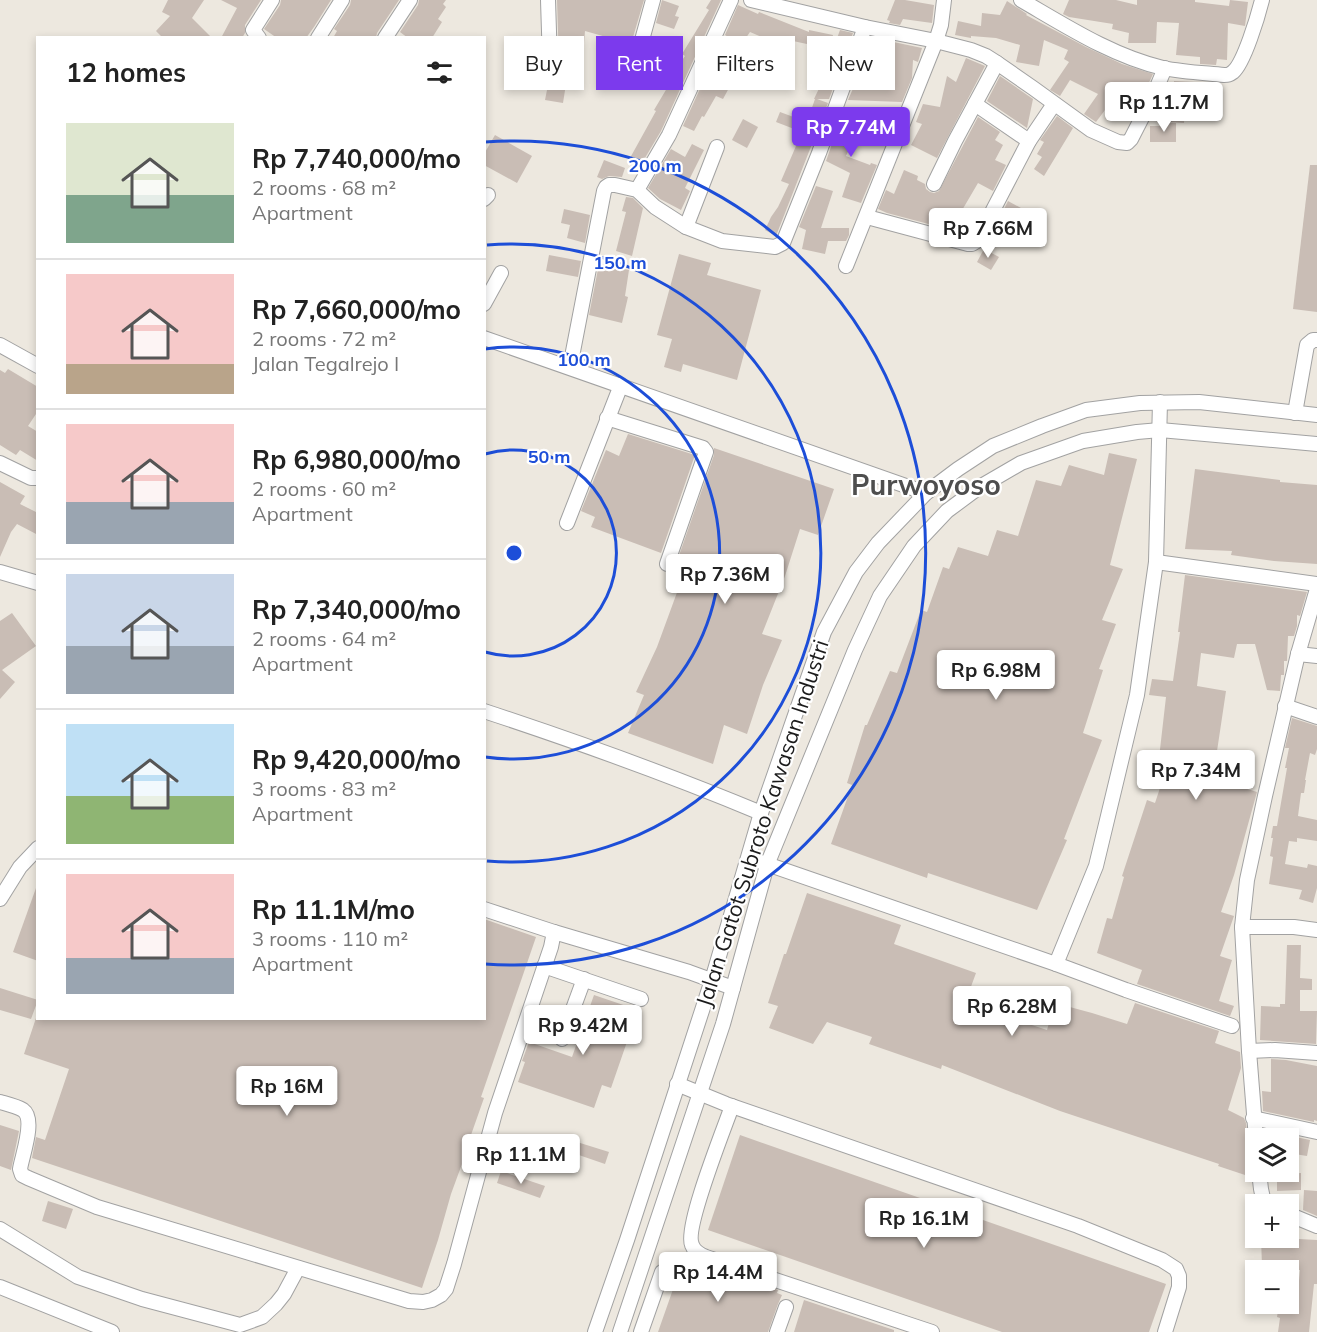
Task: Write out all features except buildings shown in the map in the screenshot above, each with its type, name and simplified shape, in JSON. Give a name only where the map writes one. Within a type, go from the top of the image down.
[{"type":"street","points":[[253,35],[272,0]]},
{"type":"street","points":[[319,36],[342,0]]},
{"type":"street","points":[[386,36],[410,0]]},
{"type":"street","points":[[548,0],[549,36]]},
{"type":"street","points":[[643,36],[653,0]]},
{"type":"street","points":[[637,190],[669,135],[731,0]]},
{"type":"street","points":[[751,0],[971,50],[997,63],[1091,130],[1118,142],[1127,142],[1131,139],[1165,68]]},
{"type":"street","points":[[846,266],[936,41],[941,25],[944,0]]},
{"type":"street","points":[[1021,0],[1112,50],[1135,59],[1165,68],[1224,75],[1230,75],[1241,61],[1262,0]]},
{"type":"street","points":[[570,367],[606,187],[615,185],[637,190],[655,207],[686,227],[722,241],[779,246],[783,243],[824,142],[865,27]]},
{"type":"street","points":[[934,184],[997,63]]},
{"type":"street","points":[[975,104],[1029,141]]},
{"type":"street","points":[[867,217],[968,244],[977,241],[1029,141],[1054,104]]},
{"type":"street","points":[[686,227],[717,147]]},
{"type":"street","points":[[486,300],[501,273]]},
{"type":"street","points":[[486,339],[926,493]]},
{"type":"street","points":[[1295,413],[1307,345],[1317,340]]},
{"type":"street","points":[[0,345],[36,365]]},
{"type":"street","points":[[567,523],[621,385]]},
{"type":"street","points":[[1056,964],[1096,866],[1137,695],[1156,562],[1160,402]]},
{"type":"street","name":"Jalan Gatot Subroto Kawasan Industri","points":[[595,1332],[712,980],[761,813],[824,632],[856,572],[878,543],[926,493],[993,446],[1086,410],[1140,403],[1199,402],[1317,415]]},
{"type":"street","points":[[608,418],[703,448],[706,452],[667,564]]},
{"type":"street","name":"Jalan Gatot Subroto Kawasan Industri","points":[[620,1332],[723,1024],[767,865],[880,596],[914,546],[947,511],[978,488],[1021,463],[1083,441],[1160,430],[1317,444]]},
{"type":"street","points":[[0,463],[31,478],[36,478]]},
{"type":"street","points":[[1156,562],[1317,584]]},
{"type":"street","points":[[0,572],[36,582]]},
{"type":"street","points":[[1254,1128],[1242,927],[1247,880],[1285,706],[1317,590]]},
{"type":"street","points":[[1298,654],[1317,656]]},
{"type":"street","points":[[1285,706],[1317,717]]},
{"type":"street","points":[[486,712],[583,744],[761,813]]},
{"type":"street","points":[[0,899],[20,867],[36,850]]},
{"type":"street","points":[[748,857],[1232,1026]]},
{"type":"street","points":[[486,910],[734,988]]},
{"type":"street","points":[[1242,927],[1294,927],[1317,930]]},
{"type":"street","points":[[0,1102],[22,1110],[29,1120],[20,1169],[22,1175],[28,1178],[97,1207],[408,1301],[423,1302],[441,1295],[446,1289],[495,1113],[554,932]]},
{"type":"street","points":[[544,966],[641,999]]},
{"type":"street","points":[[562,1039],[584,979]]},
{"type":"street","points":[[1249,1051],[1317,1053]]},
{"type":"street","points":[[677,1084],[732,1106],[1078,1226],[1162,1260],[1176,1269],[1179,1276],[1179,1287],[1166,1332]]},
{"type":"street","points":[[732,1106],[699,1199],[690,1233],[692,1245],[698,1253],[932,1332]]},
{"type":"street","points":[[1253,1118],[1317,1132]]},
{"type":"street","points":[[1299,1219],[1317,1226]]},
{"type":"street","points":[[0,1229],[78,1277],[240,1329],[262,1317],[276,1304],[298,1268]]},
{"type":"street","points":[[641,1332],[662,1272]]},
{"type":"street","points":[[0,1287],[112,1332]]},
{"type":"street","points":[[777,1332],[786,1306]]},
{"type":"district","name":"Purwoyoso","points":[[926,485]]}]
